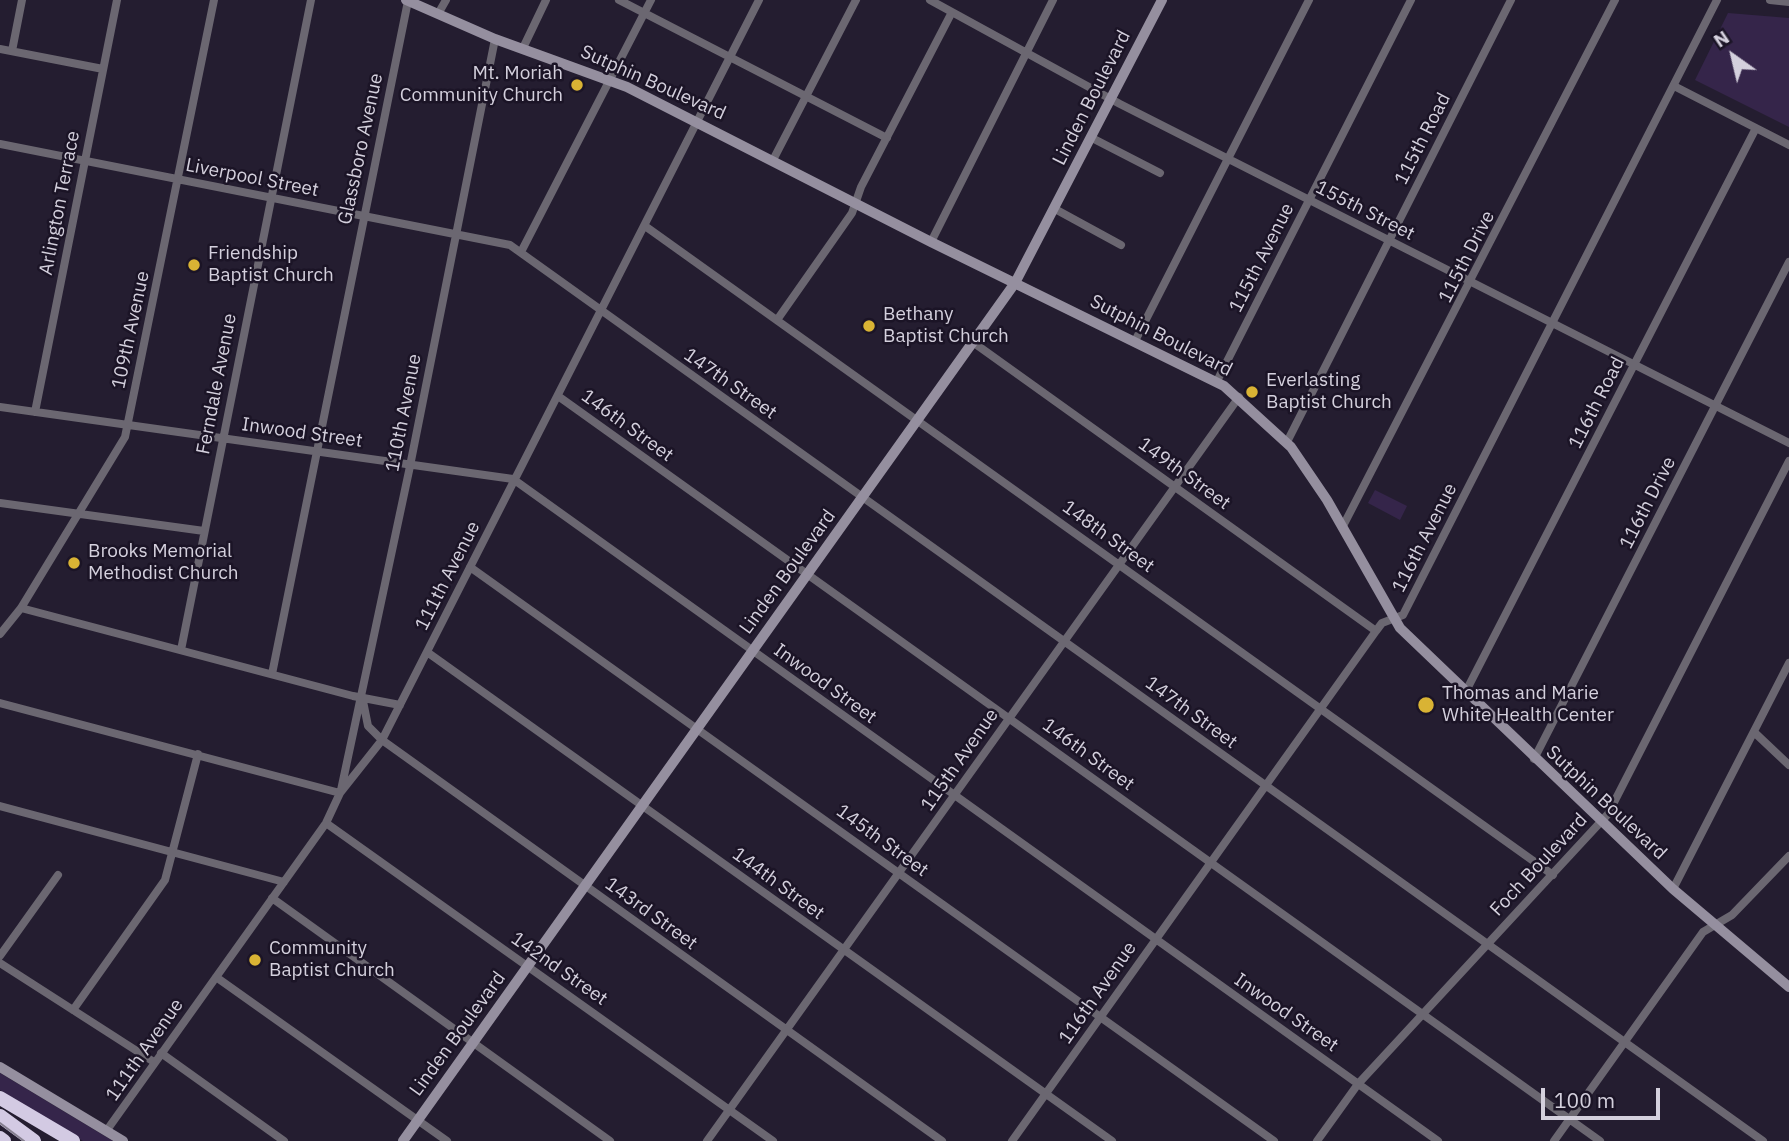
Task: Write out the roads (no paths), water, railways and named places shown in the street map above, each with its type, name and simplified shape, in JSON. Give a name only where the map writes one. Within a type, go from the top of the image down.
[{"type":"highway","points":[[0,1098],[74,1141]]},
{"type":"highway","points":[[0,1116],[34,1141]]},
{"type":"main road","name":"Sutphin Boulevard","points":[[407,0],[495,38],[610,79],[698,121],[932,242],[1217,381],[1287,442],[1343,526],[1393,619],[1465,693],[1600,822],[1714,925],[1789,987]]},
{"type":"main road","name":"Linden Boulevard","points":[[403,1141],[1015,283],[1162,0]]},
{"type":"main road","points":[[0,1067],[123,1141]]},
{"type":"street","points":[[12,51],[22,0]]},
{"type":"street","name":"Arlington Terrace","points":[[35,412],[117,0]]},
{"type":"street","name":"109th Avenue","points":[[0,634],[21,608],[125,437],[214,0]]},
{"type":"street","name":"Ferndale Avenue","points":[[181,650],[311,0]]},
{"type":"street","name":"Glassboro Avenue","points":[[272,674],[407,0]]},
{"type":"street","points":[[438,14],[446,0]]},
{"type":"street","points":[[523,48],[546,0]]},
{"type":"street","points":[[619,0],[887,138]]},
{"type":"street","points":[[521,252],[651,0]]},
{"type":"street","name":"111th Avenue","points":[[107,1130],[326,823],[340,793],[382,740],[759,0]]},
{"type":"street","points":[[773,160],[856,0]]},
{"type":"street","name":"155th Street","points":[[930,0],[1026,55],[1111,99],[1789,443]]},
{"type":"street","points":[[932,242],[1053,0]]},
{"type":"street","points":[[1135,341],[1309,0]]},
{"type":"street","name":"115th Avenue","points":[[1217,381],[1411,0]]},
{"type":"street","name":"115th Road","points":[[1287,442],[1511,0]]},
{"type":"street","name":"115th Drive","points":[[1343,526],[1615,0]]},
{"type":"street","name":"116th Avenue","points":[[1012,1141],[1376,631],[1382,623],[1403,615],[1717,0]]},
{"type":"street","points":[[1770,0],[1789,2]]},
{"type":"street","points":[[777,320],[856,204],[861,187],[952,12]]},
{"type":"street","name":"110th Avenue","points":[[340,793],[362,698],[495,38]]},
{"type":"street","points":[[0,49],[103,69]]},
{"type":"street","points":[[1674,86],[1789,145]]},
{"type":"street","name":"116th Road","points":[[1465,693],[1756,128]]},
{"type":"street","points":[[1092,138],[1160,173]]},
{"type":"street","name":"Liverpool Street","points":[[0,144],[510,245],[601,311]]},
{"type":"street","points":[[1055,209],[1121,245]]},
{"type":"street","name":"148th Street","points":[[645,226],[1553,875]]},
{"type":"street","name":"116th Drive","points":[[1534,759],[1789,262]]},
{"type":"street","name":"147th Street","points":[[601,311],[1763,1141]]},
{"type":"street","name":"149th Street","points":[[974,343],[1376,631]]},
{"type":"street","name":"146th Street","points":[[558,396],[1600,1141]]},
{"type":"street","name":"115th Avenue","points":[[707,1141],[1238,397]]},
{"type":"street","name":"Inwood Street","points":[[0,407],[513,479],[1438,1141]]},
{"type":"street","name":"Foch Boulevard","points":[[1317,1141],[1358,1084],[1608,814],[1789,461]]},
{"type":"street","points":[[0,503],[204,531]]},
{"type":"street","name":"145th Street","points":[[470,567],[1274,1141]]},
{"type":"street","points":[[21,608],[362,698],[400,705]]},
{"type":"street","name":"144th Street","points":[[427,652],[1112,1141]]},
{"type":"street","points":[[1673,889],[1789,663]]},
{"type":"street","name":"143rd Street","points":[[362,698],[368,726],[382,740],[942,1141]]},
{"type":"street","points":[[0,703],[340,793]]},
{"type":"street","points":[[1754,732],[1789,765]]},
{"type":"street","points":[[73,1010],[165,880],[198,754]]},
{"type":"street","points":[[0,806],[284,882]]},
{"type":"street","name":"142nd Street","points":[[326,823],[773,1141]]},
{"type":"street","points":[[1554,1141],[1703,932],[1732,915],[1789,856]]},
{"type":"street","points":[[0,956],[58,875]]},
{"type":"street","points":[[272,898],[610,1141]]},
{"type":"street","points":[[0,963],[154,1062]]},
{"type":"street","points":[[216,977],[447,1141]]},
{"type":"street","points":[[161,1053],[284,1141]]},
{"type":"tram line","points":[[0,1123],[24,1141]]},
{"type":"place","name":"Mt. Moriah Community Church","points":[[577,85]]},
{"type":"place","name":"Friendship Baptist Church","points":[[194,265]]},
{"type":"place","name":"Bethany Baptist Church","points":[[869,326]]},
{"type":"place","name":"Everlasting Baptist Church","points":[[1252,392]]},
{"type":"place","name":"Brooks Memorial Methodist Church","points":[[74,563]]},
{"type":"place","name":"Thomas and Marie White Health Center","points":[[1426,705]]},
{"type":"place","name":"Community Baptist Church","points":[[255,960]]}]
